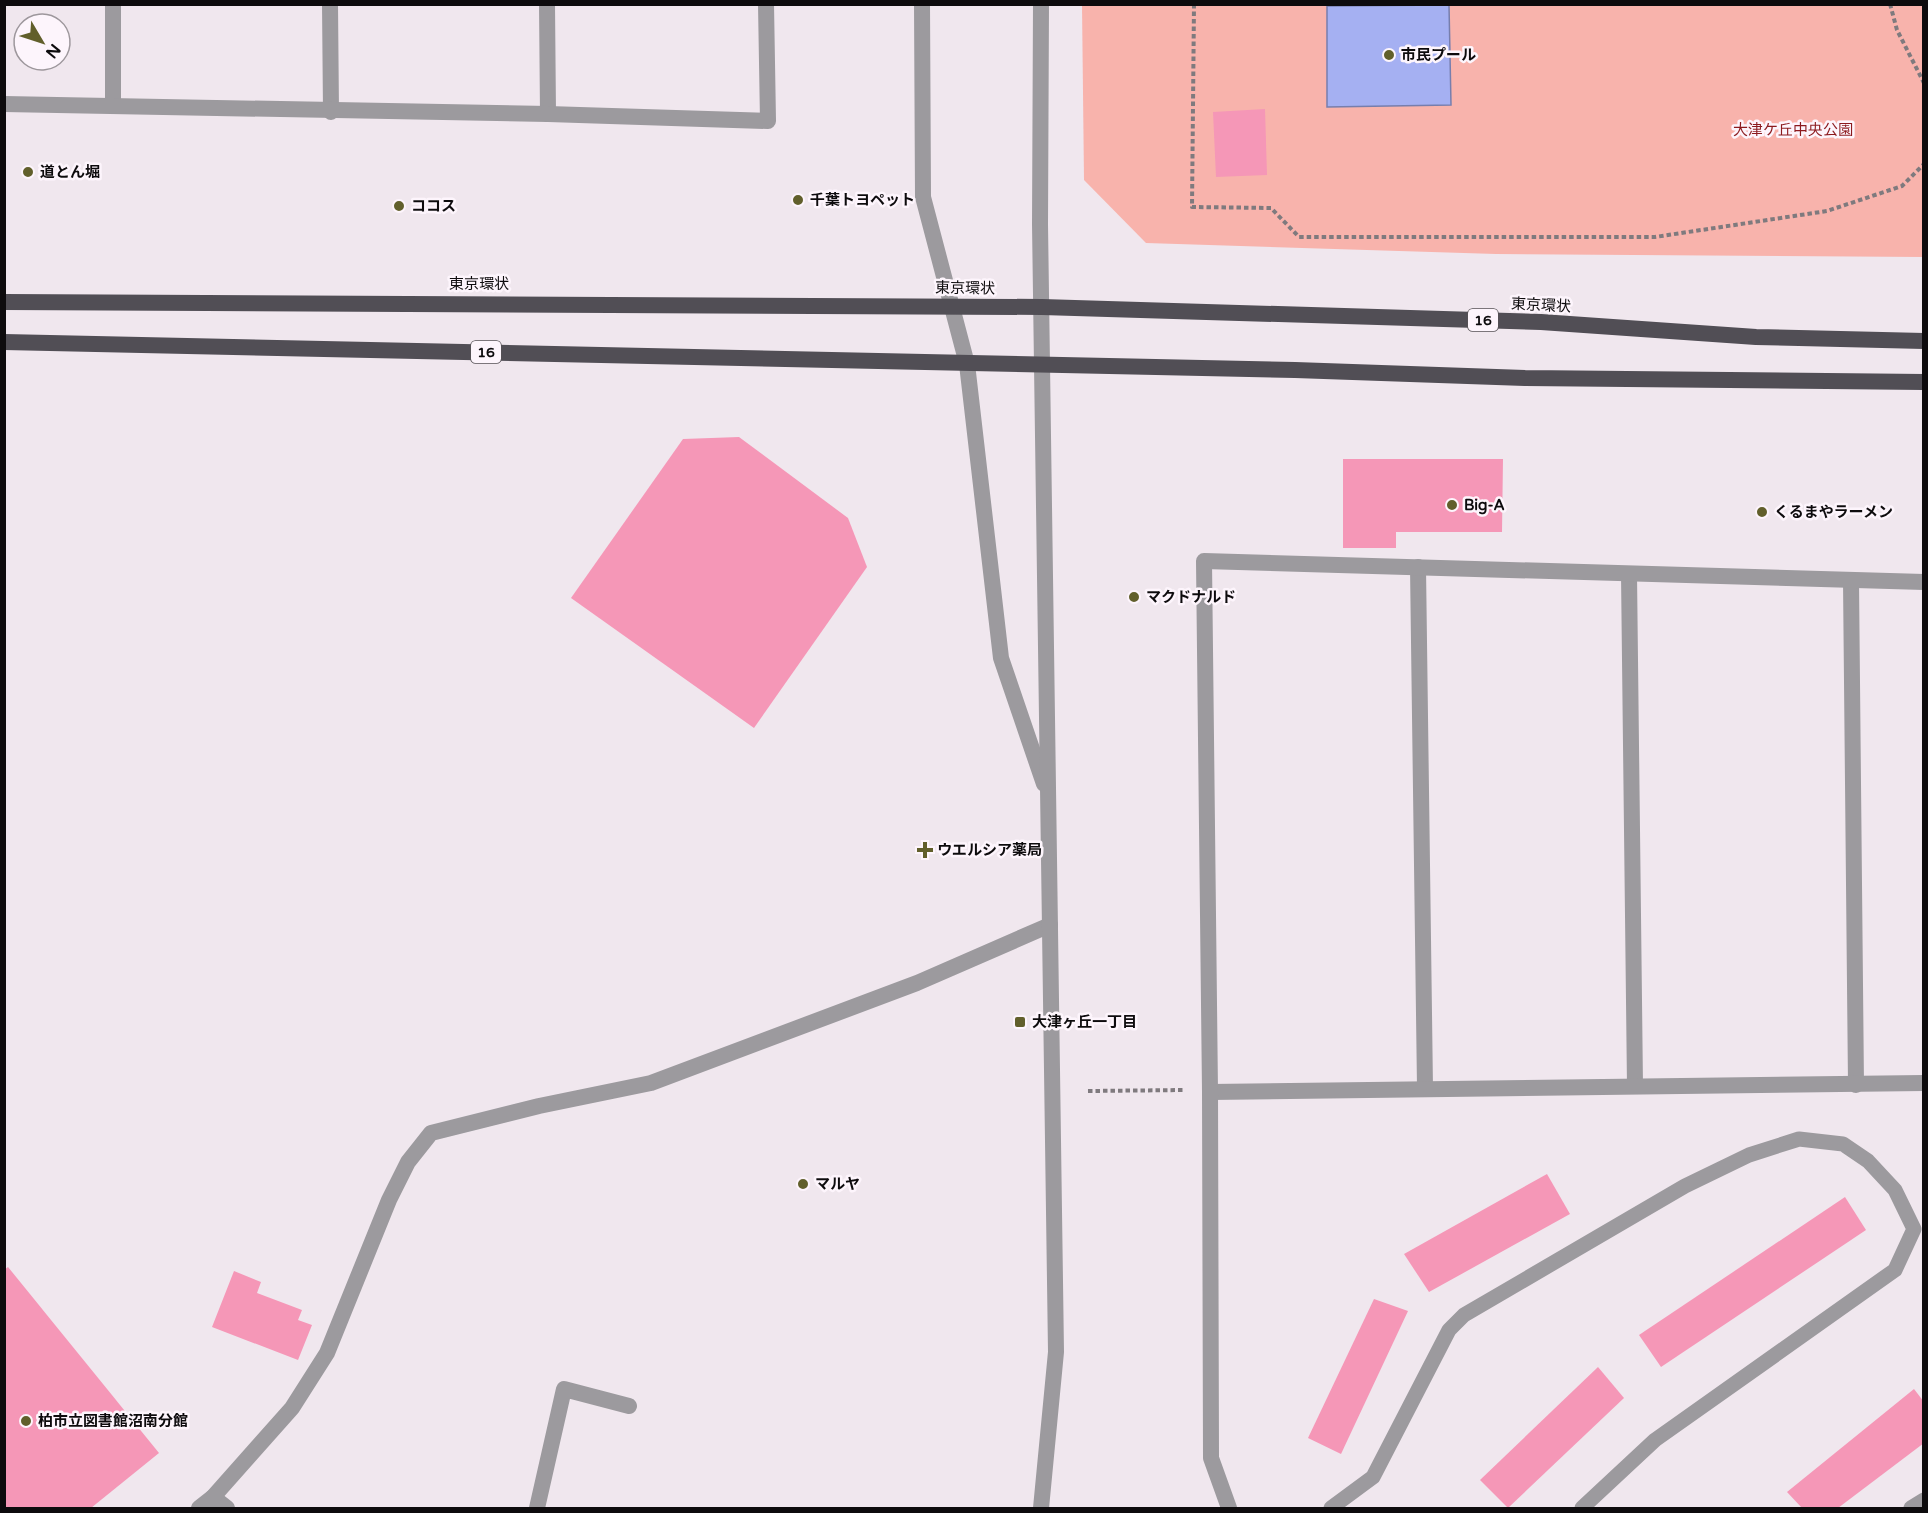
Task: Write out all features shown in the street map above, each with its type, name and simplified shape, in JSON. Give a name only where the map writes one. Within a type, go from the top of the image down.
[{"type":"highway","name":"東京環状","points":[[4,302],[1042,307],[1541,322],[1756,337],[1923,341]]},
{"type":"highway","name":"16","points":[[4,342],[1295,370],[1525,378],[1923,382]]},
{"type":"street","points":[[113,4],[113,105]]},
{"type":"street","points":[[330,4],[331,112]]},
{"type":"street","points":[[547,4],[548,114]]},
{"type":"street","points":[[4,104],[331,112],[548,114],[768,121],[766,4]]},
{"type":"street","points":[[922,4],[923,197],[967,364],[1001,658],[1050,798]]},
{"type":"street","points":[[1041,4],[1042,366],[1050,798],[1056,1352],[1046,1482],[1041,1509]]},
{"type":"street","points":[[1229,1509],[1211,1458],[1210,1092],[1204,561],[1923,582]]},
{"type":"street","points":[[1418,567],[1425,1089]]},
{"type":"street","points":[[1629,574],[1635,1086]]},
{"type":"street","points":[[1851,581],[1856,1085]]},
{"type":"street","points":[[199,1509],[213,1497],[292,1408],[327,1353],[388,1200],[408,1162],[431,1133],[539,1106],[651,1083],[917,983],[1050,925]]},
{"type":"street","points":[[1210,1092],[1923,1083]]},
{"type":"street","points":[[537,1509],[564,1389],[629,1406]]},
{"type":"street","points":[[213,1497],[227,1509]]},
{"type":"lane","points":[[1331,1509],[1373,1477],[1449,1330],[1464,1315],[1685,1186],[1749,1155],[1799,1139],[1843,1144],[1868,1161],[1895,1190],[1914,1228],[1895,1270],[1655,1440],[1582,1509]]},
{"type":"lane","points":[[1911,1509],[1923,1500]]},
{"type":"path","points":[[1194,4],[1192,207],[1271,208],[1299,237],[1655,237],[1827,211],[1902,186],[1923,164]]},
{"type":"path","points":[[1890,4],[1897,30],[1923,83]]},
{"type":"path","points":[[1088,1091],[1210,1092]]},
{"type":"green space","name":"大津ケ丘中央公園","points":[[1082,5],[1923,5],[1923,257],[1496,254],[1146,243],[1084,180]]},
{"type":"water","name":"市民プール","points":[[1449,5],[1451,105],[1327,107],[1327,6]]},
{"type":"building","points":[[1265,109],[1267,175],[1216,177],[1213,112]]},
{"type":"building","points":[[739,437],[848,518],[867,567],[754,728],[571,598],[683,439]]},
{"type":"building","points":[[1343,459],[1503,459],[1502,532],[1396,532],[1396,548],[1343,548]]},
{"type":"building","points":[[1547,1174],[1570,1214],[1429,1292],[1404,1254]]},
{"type":"building","points":[[1845,1197],[1866,1230],[1661,1367],[1639,1335]]},
{"type":"building","points":[[8,1267],[159,1453],[91,1508],[4,1508],[4,1270]]},
{"type":"building","points":[[234,1271],[261,1282],[257,1293],[302,1310],[298,1320],[312,1325],[298,1360],[212,1327]]},
{"type":"building","points":[[1374,1299],[1408,1311],[1341,1454],[1308,1438]]},
{"type":"building","points":[[1598,1367],[1624,1398],[1508,1508],[1480,1480]]},
{"type":"building","points":[[1914,1389],[1924,1402],[1924,1443],[1838,1508],[1802,1508],[1787,1492]]},
{"type":"place","name":"市民プール","points":[[1389,55]]},
{"type":"place","name":"道とん堀","points":[[28,172]]},
{"type":"place","name":"千葉トヨペット","points":[[798,200]]},
{"type":"place","name":"ココス","points":[[399,206]]},
{"type":"place","name":"Big-A","points":[[1452,505]]},
{"type":"place","name":"くるまやラーメン","points":[[1762,512]]},
{"type":"place","name":"マクドナルド","points":[[1134,597]]},
{"type":"place","name":"ウエルシア薬局","points":[[925,850]]},
{"type":"place","name":"大津ヶ丘一丁目","points":[[1020,1022]]},
{"type":"place","name":"マルヤ","points":[[803,1184]]},
{"type":"place","name":"柏市立図書館沼南分館","points":[[26,1421]]}]
